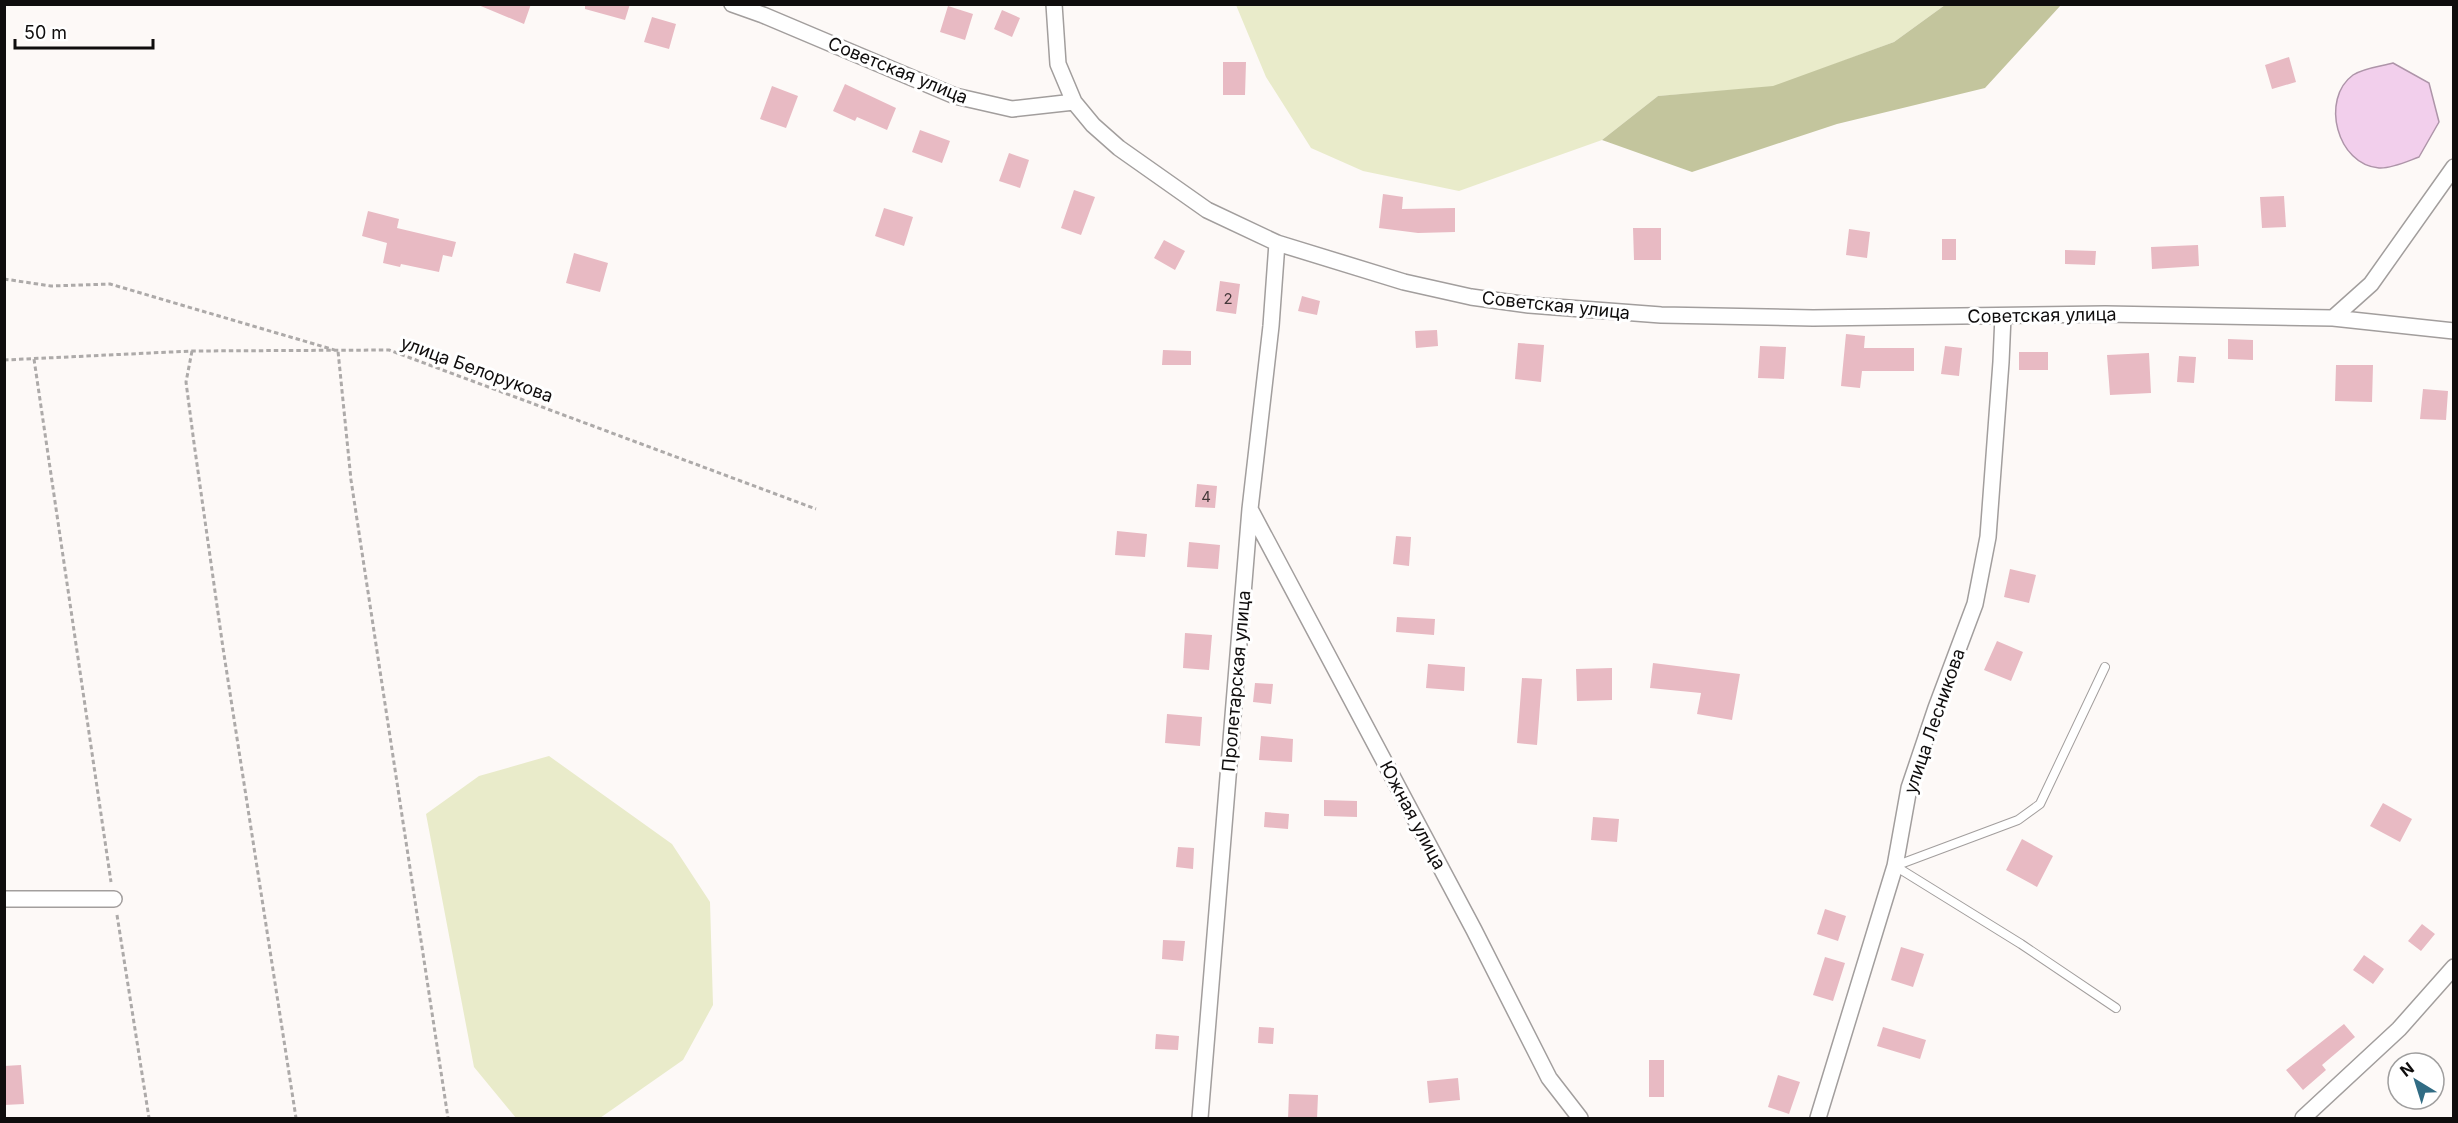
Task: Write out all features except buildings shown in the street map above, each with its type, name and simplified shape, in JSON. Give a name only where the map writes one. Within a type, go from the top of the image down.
[{"type":"street","name":"Советская улица","points":[[732,4],[955,96],[1012,109],[1074,102],[1093,125],[1119,148],[1207,210],[1277,243],[1404,282],[1471,297],[1661,315],[1814,318],[2105,314],[2333,318],[2454,331]]},
{"type":"street","points":[[1054,4],[1058,64],[1074,102]]},
{"type":"street","points":[[2333,318],[2371,284],[2454,167]]},
{"type":"street","name":"Пролетарская улица","points":[[1200,1119],[1250,509],[1271,326],[1277,243]]},
{"type":"street","name":"улица Лесникова","points":[[1818,1119],[1895,866],[1909,788],[1975,604],[1988,537],[2003,316]]},
{"type":"street","name":"Южная улица","points":[[1250,509],[1474,930],[1549,1078],[1580,1119]]},
{"type":"street","points":[[4,899],[114,899]]},
{"type":"street","points":[[2303,1119],[2399,1029],[2454,967]]},
{"type":"lane","points":[[1895,866],[2018,820],[2040,804],[2105,667]]},
{"type":"lane","points":[[1895,866],[2021,944],[2116,1008]]},
{"type":"path","points":[[4,279],[51,286],[110,284],[338,351],[353,491],[448,1119]]},
{"type":"path","name":"улица Белорукова","points":[[4,360],[192,351],[389,350],[816,509]]},
{"type":"path","points":[[192,351],[186,382],[194,443],[296,1119]]},
{"type":"path","points":[[34,359],[149,1119]]},
{"type":"green space","points":[[1236,5],[1945,5],[1894,42],[1773,87],[1658,96],[1602,140],[1459,191],[1363,171],[1311,148],[1266,77]]},
{"type":"green space","points":[[1945,5],[2061,5],[1985,88],[1837,124],[1692,172],[1602,140],[1658,96],[1773,86],[1894,42]]},
{"type":"green space","points":[[549,756],[672,844],[710,902],[713,1005],[683,1060],[600,1118],[516,1118],[474,1067],[426,814],[479,776]]},
{"type":"shaded area","points":[[2393,63],[2429,83],[2439,122],[2419,157],[2394,166],[2379,168],[2364,164],[2353,156],[2344,144],[2338,129],[2337,99],[2343,86],[2353,75]]}]
